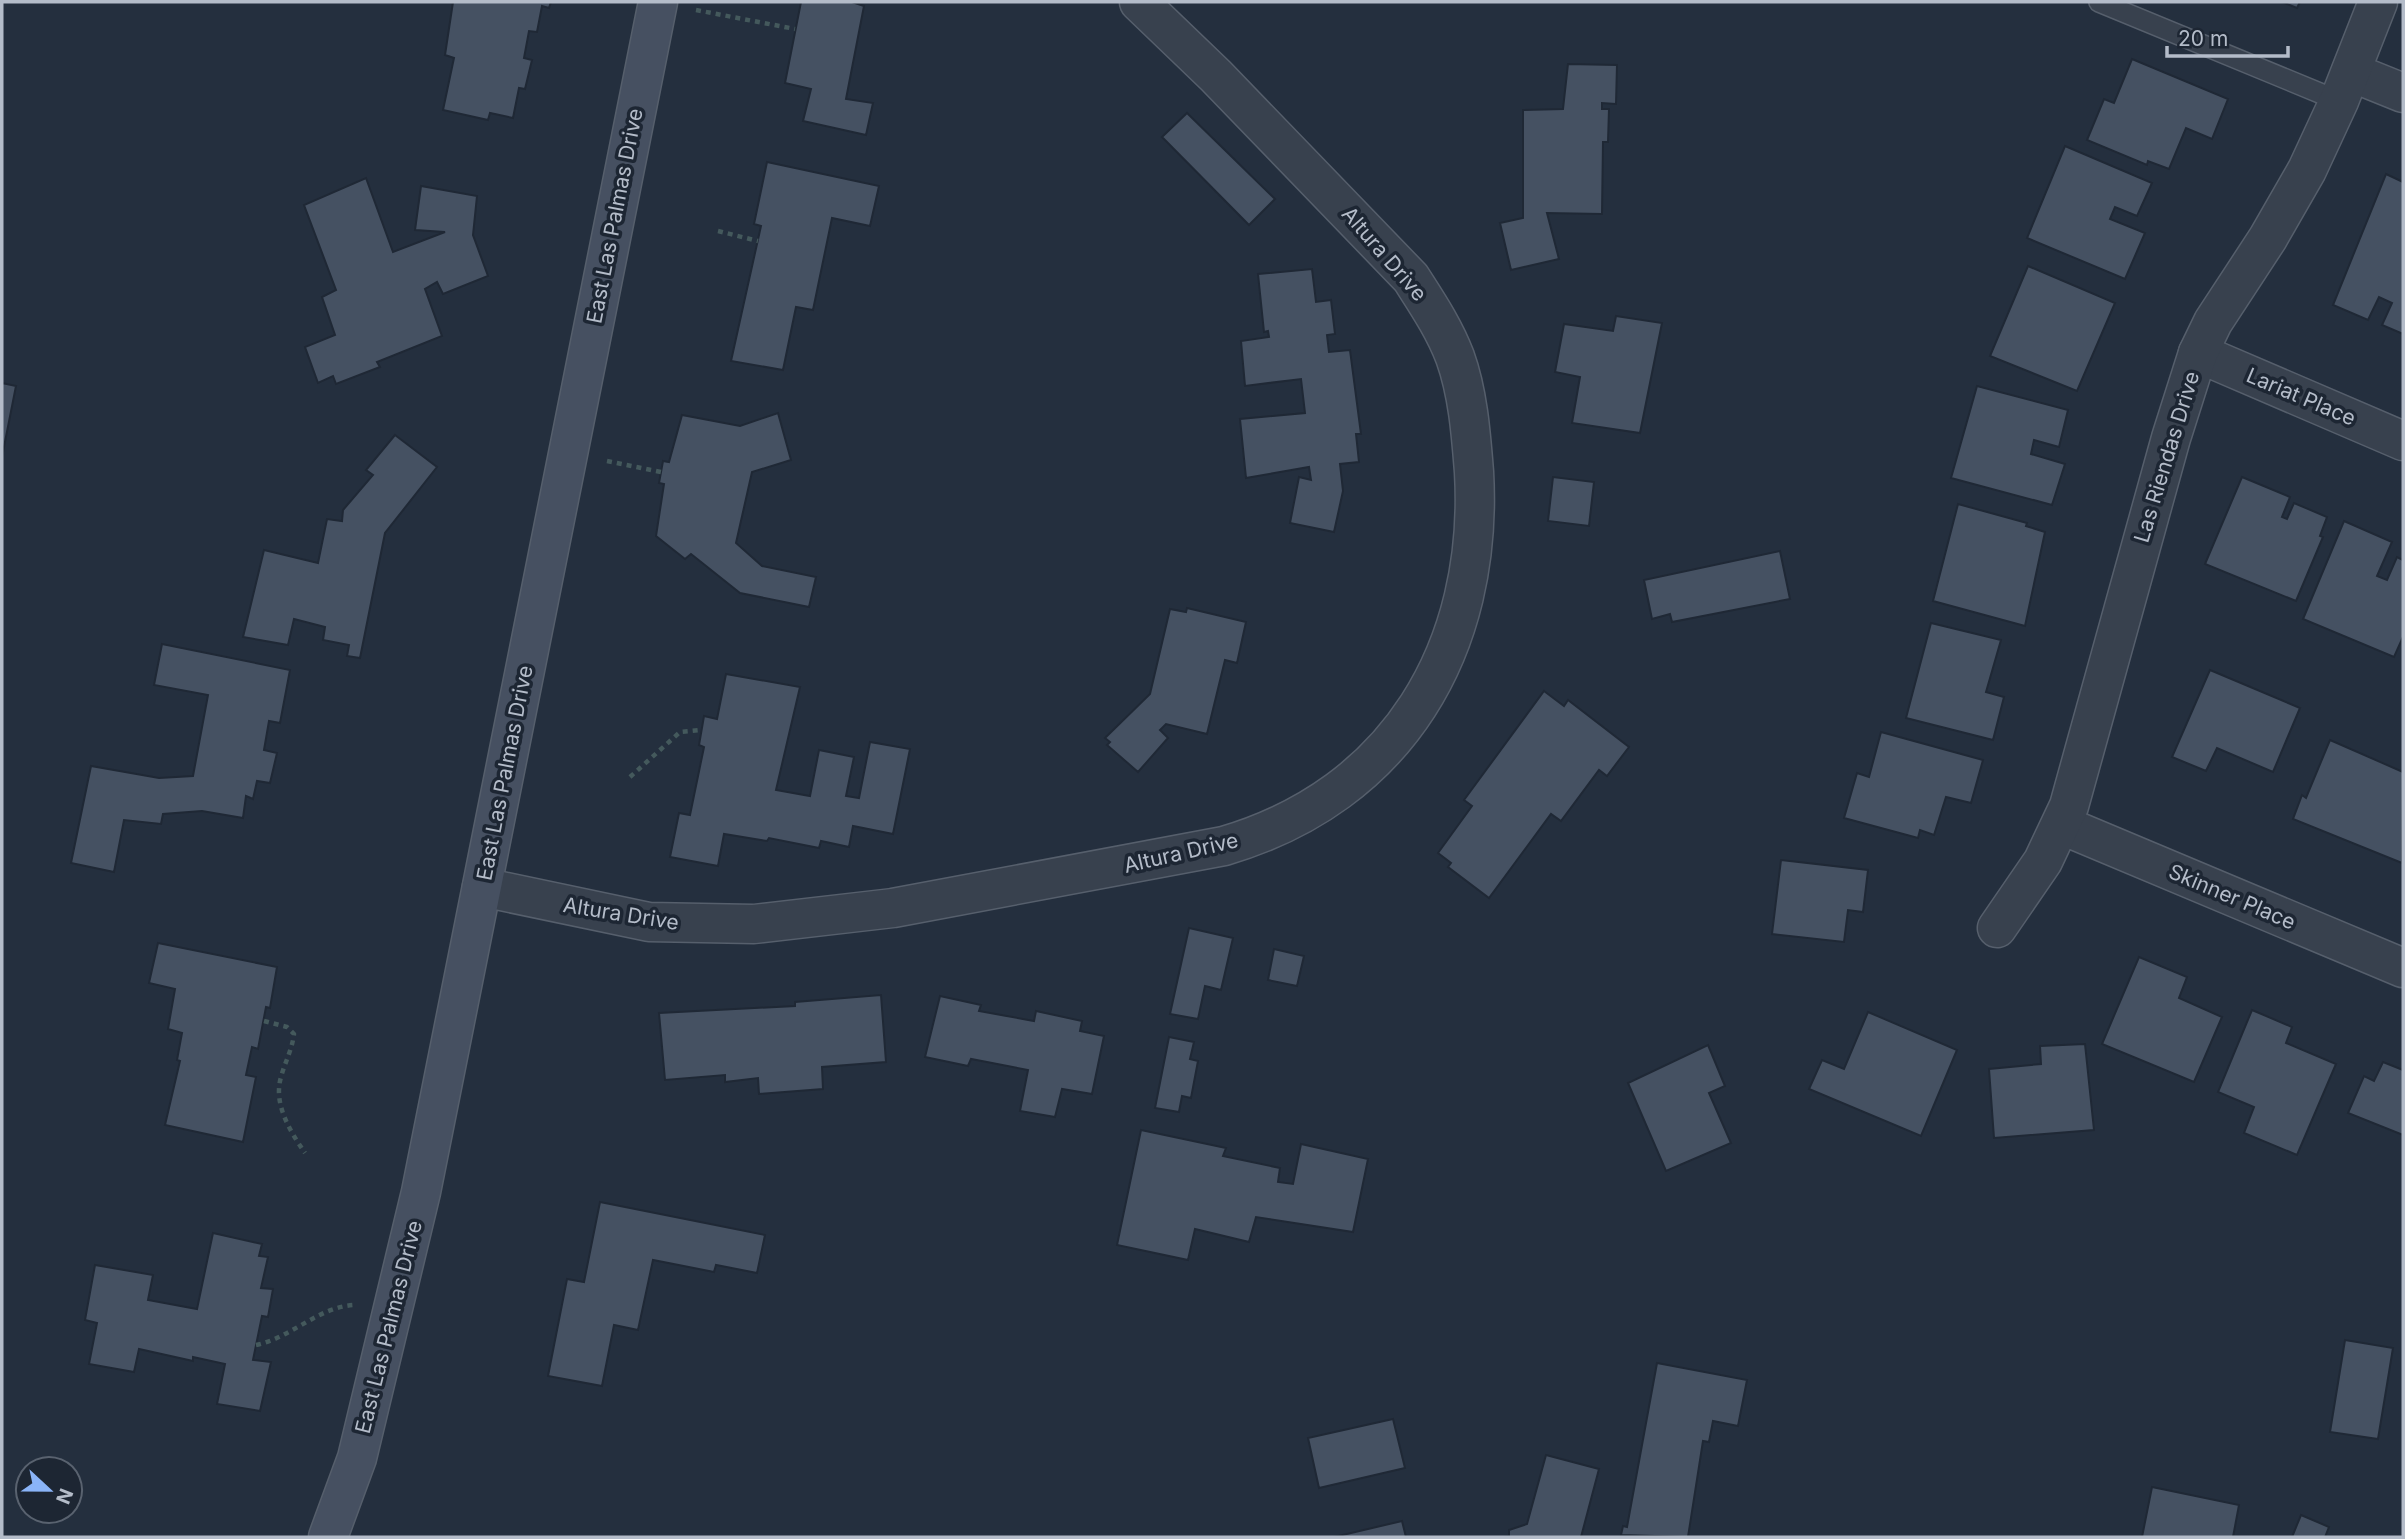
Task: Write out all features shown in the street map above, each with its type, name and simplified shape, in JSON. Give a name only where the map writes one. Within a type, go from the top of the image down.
[{"type":"street","name":"East Las Palmas Drive","points":[[327,1537],[352,1474],[395,1310],[658,2]]},
{"type":"street","name":"Altura Drive","points":[[482,887],[623,918],[718,925],[797,921],[1037,883],[1224,846],[1280,824],[1316,806],[1346,785],[1385,750],[1415,712],[1436,676],[1457,629],[1472,564],[1475,499],[1472,444],[1461,374],[1454,354],[1432,309],[1410,278],[1216,76],[1139,2]]},
{"type":"street","name":"Las Riendas Drive","points":[[1997,928],[2031,881],[2062,825],[2171,438],[2199,353],[2213,322],[2291,200],[2344,86],[2378,2]]},
{"type":"street","points":[[2344,86],[2403,93]]},
{"type":"street","name":"Lariat Place","points":[[2199,353],[2403,441]]},
{"type":"street","name":"Skinner Place","points":[[2062,825],[2403,968]]},
{"type":"lane","points":[[2099,2],[2344,86]]},
{"type":"path","points":[[658,2],[795,29]]},
{"type":"path","points":[[718,231],[758,241]]},
{"type":"path","points":[[568,454],[661,472]]},
{"type":"path","points":[[630,777],[680,732],[701,730]]},
{"type":"path","points":[[264,1021],[287,1027],[294,1034],[280,1080],[278,1099],[292,1133],[305,1153]]},
{"type":"path","points":[[256,1345],[270,1342],[334,1308],[365,1304],[395,1310]]},
{"type":"building","points":[[453,2],[551,2],[549,8],[542,6],[537,32],[529,31],[524,58],[532,60],[525,89],[519,88],[513,118],[490,113],[488,120],[443,110],[454,58],[445,55]]},
{"type":"building","points":[[801,2],[852,2],[864,6],[846,99],[873,103],[866,135],[803,121],[811,89],[785,83]]},
{"type":"building","points":[[2282,2],[2300,2],[2297,8]]},
{"type":"building","points":[[2132,59],[2228,99],[2212,139],[2186,128],[2169,169],[2148,161],[2147,165],[2087,140],[2104,99],[2114,103]]},
{"type":"building","points":[[1568,64],[1617,65],[1616,104],[1602,103],[1602,109],[1609,109],[1608,142],[1603,142],[1602,214],[1547,213],[1559,259],[1511,270],[1500,223],[1523,218],[1523,110],[1563,109]]},
{"type":"building","points":[[1187,113],[1275,199],[1249,225],[1162,137]]},
{"type":"building","points":[[2065,146],[2152,183],[2137,216],[2115,207],[2110,219],[2145,233],[2125,279],[2027,238]]},
{"type":"building","points":[[767,162],[879,186],[870,226],[832,218],[813,310],[796,307],[783,370],[731,361],[761,226],[754,224]]},
{"type":"building","points":[[2386,174],[2403,182],[2403,334],[2382,325],[2392,303],[2379,297],[2368,320],[2333,305]]},
{"type":"building","points":[[366,178],[393,252],[445,232],[415,230],[421,186],[477,196],[473,235],[488,276],[443,294],[437,282],[425,289],[442,336],[377,362],[380,367],[336,384],[333,376],[318,383],[305,347],[335,335],[322,297],[336,290],[304,205]]},
{"type":"building","points":[[2028,266],[2115,303],[2077,391],[1990,356]]},
{"type":"building","points":[[1312,269],[1316,302],[1331,300],[1335,334],[1327,335],[1329,352],[1350,350],[1361,434],[1356,434],[1359,462],[1340,464],[1343,491],[1334,532],[1290,523],[1299,477],[1311,480],[1309,467],[1246,478],[1240,419],[1305,413],[1301,379],[1245,386],[1241,341],[1269,337],[1268,331],[1264,332],[1258,274]]},
{"type":"building","points":[[1616,316],[1662,323],[1640,433],[1572,423],[1580,377],[1555,372],[1564,324],[1613,331]]},
{"type":"building","points":[[2,383],[16,386],[2,457]]},
{"type":"building","points":[[1977,386],[2068,410],[2059,447],[2034,440],[2031,454],[2065,464],[2052,505],[1951,478]]},
{"type":"building","points":[[778,413],[791,460],[752,472],[736,543],[762,566],[816,577],[809,607],[740,593],[691,554],[685,559],[656,536],[664,484],[659,483],[663,461],[669,462],[682,415],[740,426]]},
{"type":"building","points":[[395,435],[437,467],[385,533],[360,658],[347,656],[349,645],[323,640],[325,627],[294,619],[288,645],[243,637],[264,550],[318,563],[327,519],[342,521],[343,510],[373,475],[366,470]]},
{"type":"building","points":[[1553,477],[1594,482],[1589,526],[1548,521]]},
{"type":"building","points":[[2242,477],[2290,497],[2282,517],[2287,519],[2294,503],[2327,517],[2320,536],[2323,537],[2296,601],[2205,564]]},
{"type":"building","points":[[1958,504],[2027,523],[2026,526],[2045,532],[2025,626],[1933,601]]},
{"type":"building","points":[[2344,521],[2392,542],[2377,576],[2387,580],[2397,557],[2403,560],[2403,637],[2394,657],[2303,619]]},
{"type":"building","points":[[1780,551],[1790,599],[1672,622],[1670,614],[1652,619],[1644,580]]},
{"type":"building","points":[[1187,608],[1246,622],[1237,663],[1225,660],[1207,734],[1166,724],[1160,730],[1168,738],[1138,772],[1107,745],[1110,742],[1105,738],[1150,694],[1170,609],[1186,612]]},
{"type":"building","points":[[1931,623],[2001,640],[1986,692],[2004,697],[1993,740],[1906,718]]},
{"type":"building","points":[[162,644],[290,670],[280,723],[269,721],[264,750],[277,753],[270,783],[257,781],[253,799],[246,796],[243,818],[202,811],[163,814],[161,824],[124,820],[114,872],[71,863],[91,766],[159,778],[193,776],[208,695],[154,685]]},
{"type":"building","points":[[2210,670],[2300,708],[2273,772],[2217,748],[2206,771],[2172,757]]},
{"type":"building","points":[[726,674],[800,687],[776,790],[810,796],[819,750],[854,757],[846,796],[859,798],[870,742],[910,749],[893,834],[853,826],[849,847],[821,841],[819,848],[769,838],[767,841],[724,834],[718,866],[670,857],[679,813],[690,815],[704,747],[699,745],[704,716],[717,719]]},
{"type":"building","points":[[1544,691],[1564,706],[1568,700],[1629,747],[1607,776],[1599,770],[1561,821],[1551,814],[1489,898],[1448,867],[1451,863],[1438,853],[1472,806],[1464,800]]},
{"type":"building","points":[[1881,732],[1983,760],[1971,803],[1946,797],[1934,835],[1920,830],[1918,838],[1844,818],[1857,773],[1869,777]]},
{"type":"building","points":[[2330,740],[2403,772],[2402,863],[2293,819],[2302,795],[2306,798]]},
{"type":"building","points":[[1781,860],[1868,870],[1863,912],[1848,910],[1844,942],[1772,934]]},
{"type":"building","points":[[1189,928],[1233,938],[1221,990],[1205,986],[1198,1019],[1170,1014]]},
{"type":"building","points":[[158,943],[277,967],[270,1008],[266,1007],[258,1049],[252,1047],[246,1075],[256,1077],[243,1142],[165,1125],[180,1061],[177,1060],[182,1033],[168,1029],[175,989],[149,983]]},
{"type":"building","points":[[1274,949],[1304,956],[1297,986],[1268,980]]},
{"type":"building","points":[[2139,957],[2187,977],[2179,998],[2222,1017],[2194,1082],[2102,1044]]},
{"type":"building","points":[[881,995],[886,1062],[822,1067],[823,1089],[759,1094],[758,1078],[725,1082],[725,1075],[665,1080],[659,1013],[795,1006],[795,1002]]},
{"type":"building","points":[[940,996],[981,1005],[979,1011],[1034,1021],[1036,1011],[1082,1021],[1080,1031],[1104,1036],[1092,1094],[1062,1089],[1055,1117],[1020,1111],[1028,1070],[971,1059],[968,1066],[925,1057]]},
{"type":"building","points":[[2252,1010],[2292,1027],[2286,1043],[2336,1064],[2297,1155],[2244,1133],[2254,1107],[2218,1092]]},
{"type":"building","points":[[1868,1012],[1957,1050],[1921,1136],[1809,1089],[1822,1060],[1844,1069]]},
{"type":"building","points":[[1169,1037],[1194,1042],[1190,1059],[1198,1061],[1191,1098],[1182,1096],[1179,1112],[1155,1108]]},
{"type":"building","points":[[2085,1044],[2094,1130],[1994,1138],[1989,1069],[2041,1064],[2040,1046]]},
{"type":"building","points":[[1708,1045],[1725,1086],[1709,1093],[1731,1143],[1666,1171],[1628,1083]]},
{"type":"building","points":[[2383,1062],[2403,1070],[2403,1135],[2348,1113],[2364,1076],[2374,1081]]},
{"type":"building","points":[[1141,1130],[1226,1148],[1223,1156],[1280,1168],[1278,1182],[1293,1184],[1301,1144],[1368,1159],[1353,1232],[1256,1217],[1249,1242],[1195,1229],[1188,1260],[1117,1245]]},
{"type":"building","points":[[600,1202],[765,1235],[757,1273],[716,1265],[714,1272],[653,1260],[638,1330],[614,1325],[602,1386],[548,1376],[567,1279],[584,1282]]},
{"type":"building","points":[[213,1233],[262,1244],[259,1256],[268,1257],[261,1288],[273,1289],[268,1317],[262,1316],[253,1360],[271,1362],[260,1411],[217,1404],[225,1364],[193,1357],[193,1361],[139,1349],[134,1372],[89,1364],[97,1323],[85,1320],[95,1265],[153,1275],[148,1300],[197,1309]]},
{"type":"building","points":[[2345,1340],[2393,1348],[2378,1439],[2330,1432]]},
{"type":"building","points":[[1657,1363],[1747,1380],[1738,1426],[1713,1421],[1709,1442],[1703,1441],[1688,1537],[1621,1535],[1623,1526],[1627,1527]]},
{"type":"building","points":[[1393,1419],[1405,1468],[1319,1488],[1308,1438]]},
{"type":"building","points":[[1546,1455],[1599,1469],[1581,1537],[1504,1537],[1509,1536],[1509,1530],[1527,1524]]},
{"type":"building","points":[[2152,1487],[2239,1505],[2233,1537],[2142,1537]]},
{"type":"building","points":[[2301,1515],[2329,1527],[2325,1537],[2292,1537]]},
{"type":"building","points":[[1402,1521],[1406,1537],[1334,1537]]}]
